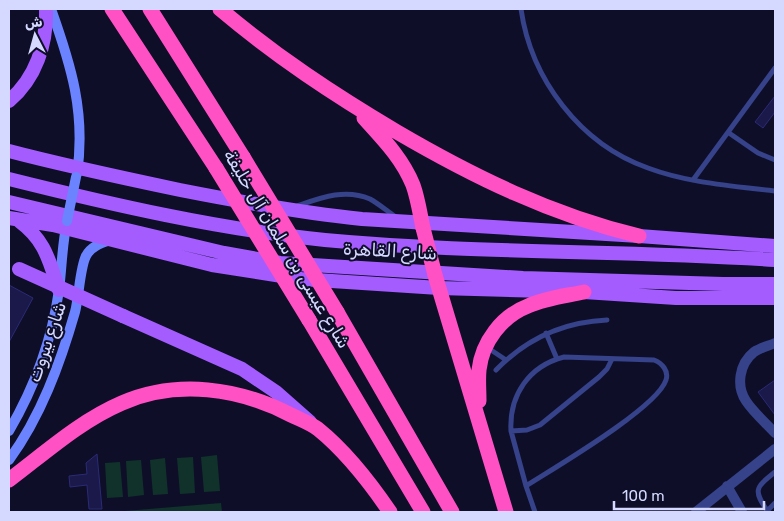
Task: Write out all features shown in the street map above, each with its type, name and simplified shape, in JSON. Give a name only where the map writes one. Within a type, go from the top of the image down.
[{"type":"highway","name":"شارع عيسى بن سلمان آل خليفة","points":[[112,9],[216,168],[423,512]]},
{"type":"highway","name":"شارع عيسى بن سلمان آل خليفة","points":[[150,9],[337,312],[452,512]]},
{"type":"highway","points":[[220,9],[282,59],[353,106],[436,154],[502,188],[570,216],[639,236]]},
{"type":"highway","points":[[353,106],[400,160],[413,187],[437,281],[506,512]]},
{"type":"highway","points":[[480,425],[479,369],[486,346],[499,326],[517,311],[540,302],[584,292]]},
{"type":"highway","points":[[9,480],[93,417],[135,398],[168,390],[207,390],[253,398],[276,407],[316,428],[349,461],[390,512]]},
{"type":"main road","points":[[9,101],[27,80],[37,62],[44,40],[46,9]]},
{"type":"main road","name":"شارع بيروت","points":[[9,430],[26,400],[39,368],[50,332],[59,290],[67,225],[77,173],[80,127],[78,103],[67,57],[51,9]]},
{"type":"main road","points":[[9,150],[41,159],[77,173],[251,204],[343,217],[402,221],[422,225],[639,236],[775,246]]},
{"type":"main road","points":[[9,161],[41,159]]},
{"type":"main road","name":"شارع القاهرة","points":[[9,179],[217,225],[326,240],[463,248],[775,260]]},
{"type":"main road","name":"شارع القاهرة","points":[[9,202],[224,253],[280,263],[523,278],[775,284]]},
{"type":"main road","points":[[14,220],[31,231],[41,243],[51,264],[59,290]]},
{"type":"main road","name":"شارع القاهرة","points":[[14,220],[67,225],[112,240],[204,263],[257,273],[346,283],[437,281],[676,298],[775,298]]},
{"type":"main road","name":"شارع بيروت","points":[[9,460],[36,416],[58,367],[75,311],[86,255],[93,248],[112,240]]},
{"type":"main road","points":[[14,266],[212,354],[247,372],[276,392],[316,428]]},
{"type":"street","points":[[775,343],[755,352],[748,358],[743,366],[740,384],[746,401],[775,433]]},
{"type":"street","points":[[696,512],[775,449]]},
{"type":"street","points":[[727,486],[742,512]]},
{"type":"lane","points":[[520,9],[526,33],[540,70],[561,104],[606,146],[624,158],[648,169],[693,180],[775,191]]},
{"type":"lane","points":[[693,180],[775,68]]},
{"type":"lane","points":[[728,133],[758,153],[775,160]]},
{"type":"lane","points":[[288,210],[328,196],[353,196],[369,199],[402,221]]},
{"type":"lane","points":[[496,370],[525,345],[546,333],[576,323],[607,320]]},
{"type":"lane","points":[[546,333],[557,359]]},
{"type":"lane","points":[[486,346],[506,360]]},
{"type":"lane","points":[[526,486],[628,419],[654,396],[666,381],[666,370],[659,362],[654,360],[580,357],[557,359],[540,367],[526,380],[514,404],[511,422],[526,486],[535,512]]},
{"type":"lane","points":[[512,431],[526,430],[540,424],[600,377],[612,359]]},
{"type":"lane","points":[[775,472],[758,489],[758,496],[767,512],[775,503]]},
{"type":"green space","points":[[217,455],[220,491],[204,492],[201,457]]},
{"type":"green space","points":[[193,457],[195,493],[180,494],[177,458]]},
{"type":"green space","points":[[165,458],[168,494],[153,495],[150,460]]},
{"type":"green space","points":[[141,460],[144,495],[128,497],[126,461]]},
{"type":"green space","points":[[120,462],[123,497],[107,498],[105,463]]},
{"type":"green space","points":[[221,503],[222,512],[113,512]]},
{"type":"building","points":[[775,96],[775,112],[763,128],[755,122]]},
{"type":"building","points":[[9,285],[33,298],[9,342]]},
{"type":"building","points":[[775,380],[775,415],[758,392]]},
{"type":"building","points":[[97,454],[102,509],[89,509],[87,485],[70,487],[69,476],[87,474],[86,463]]}]
